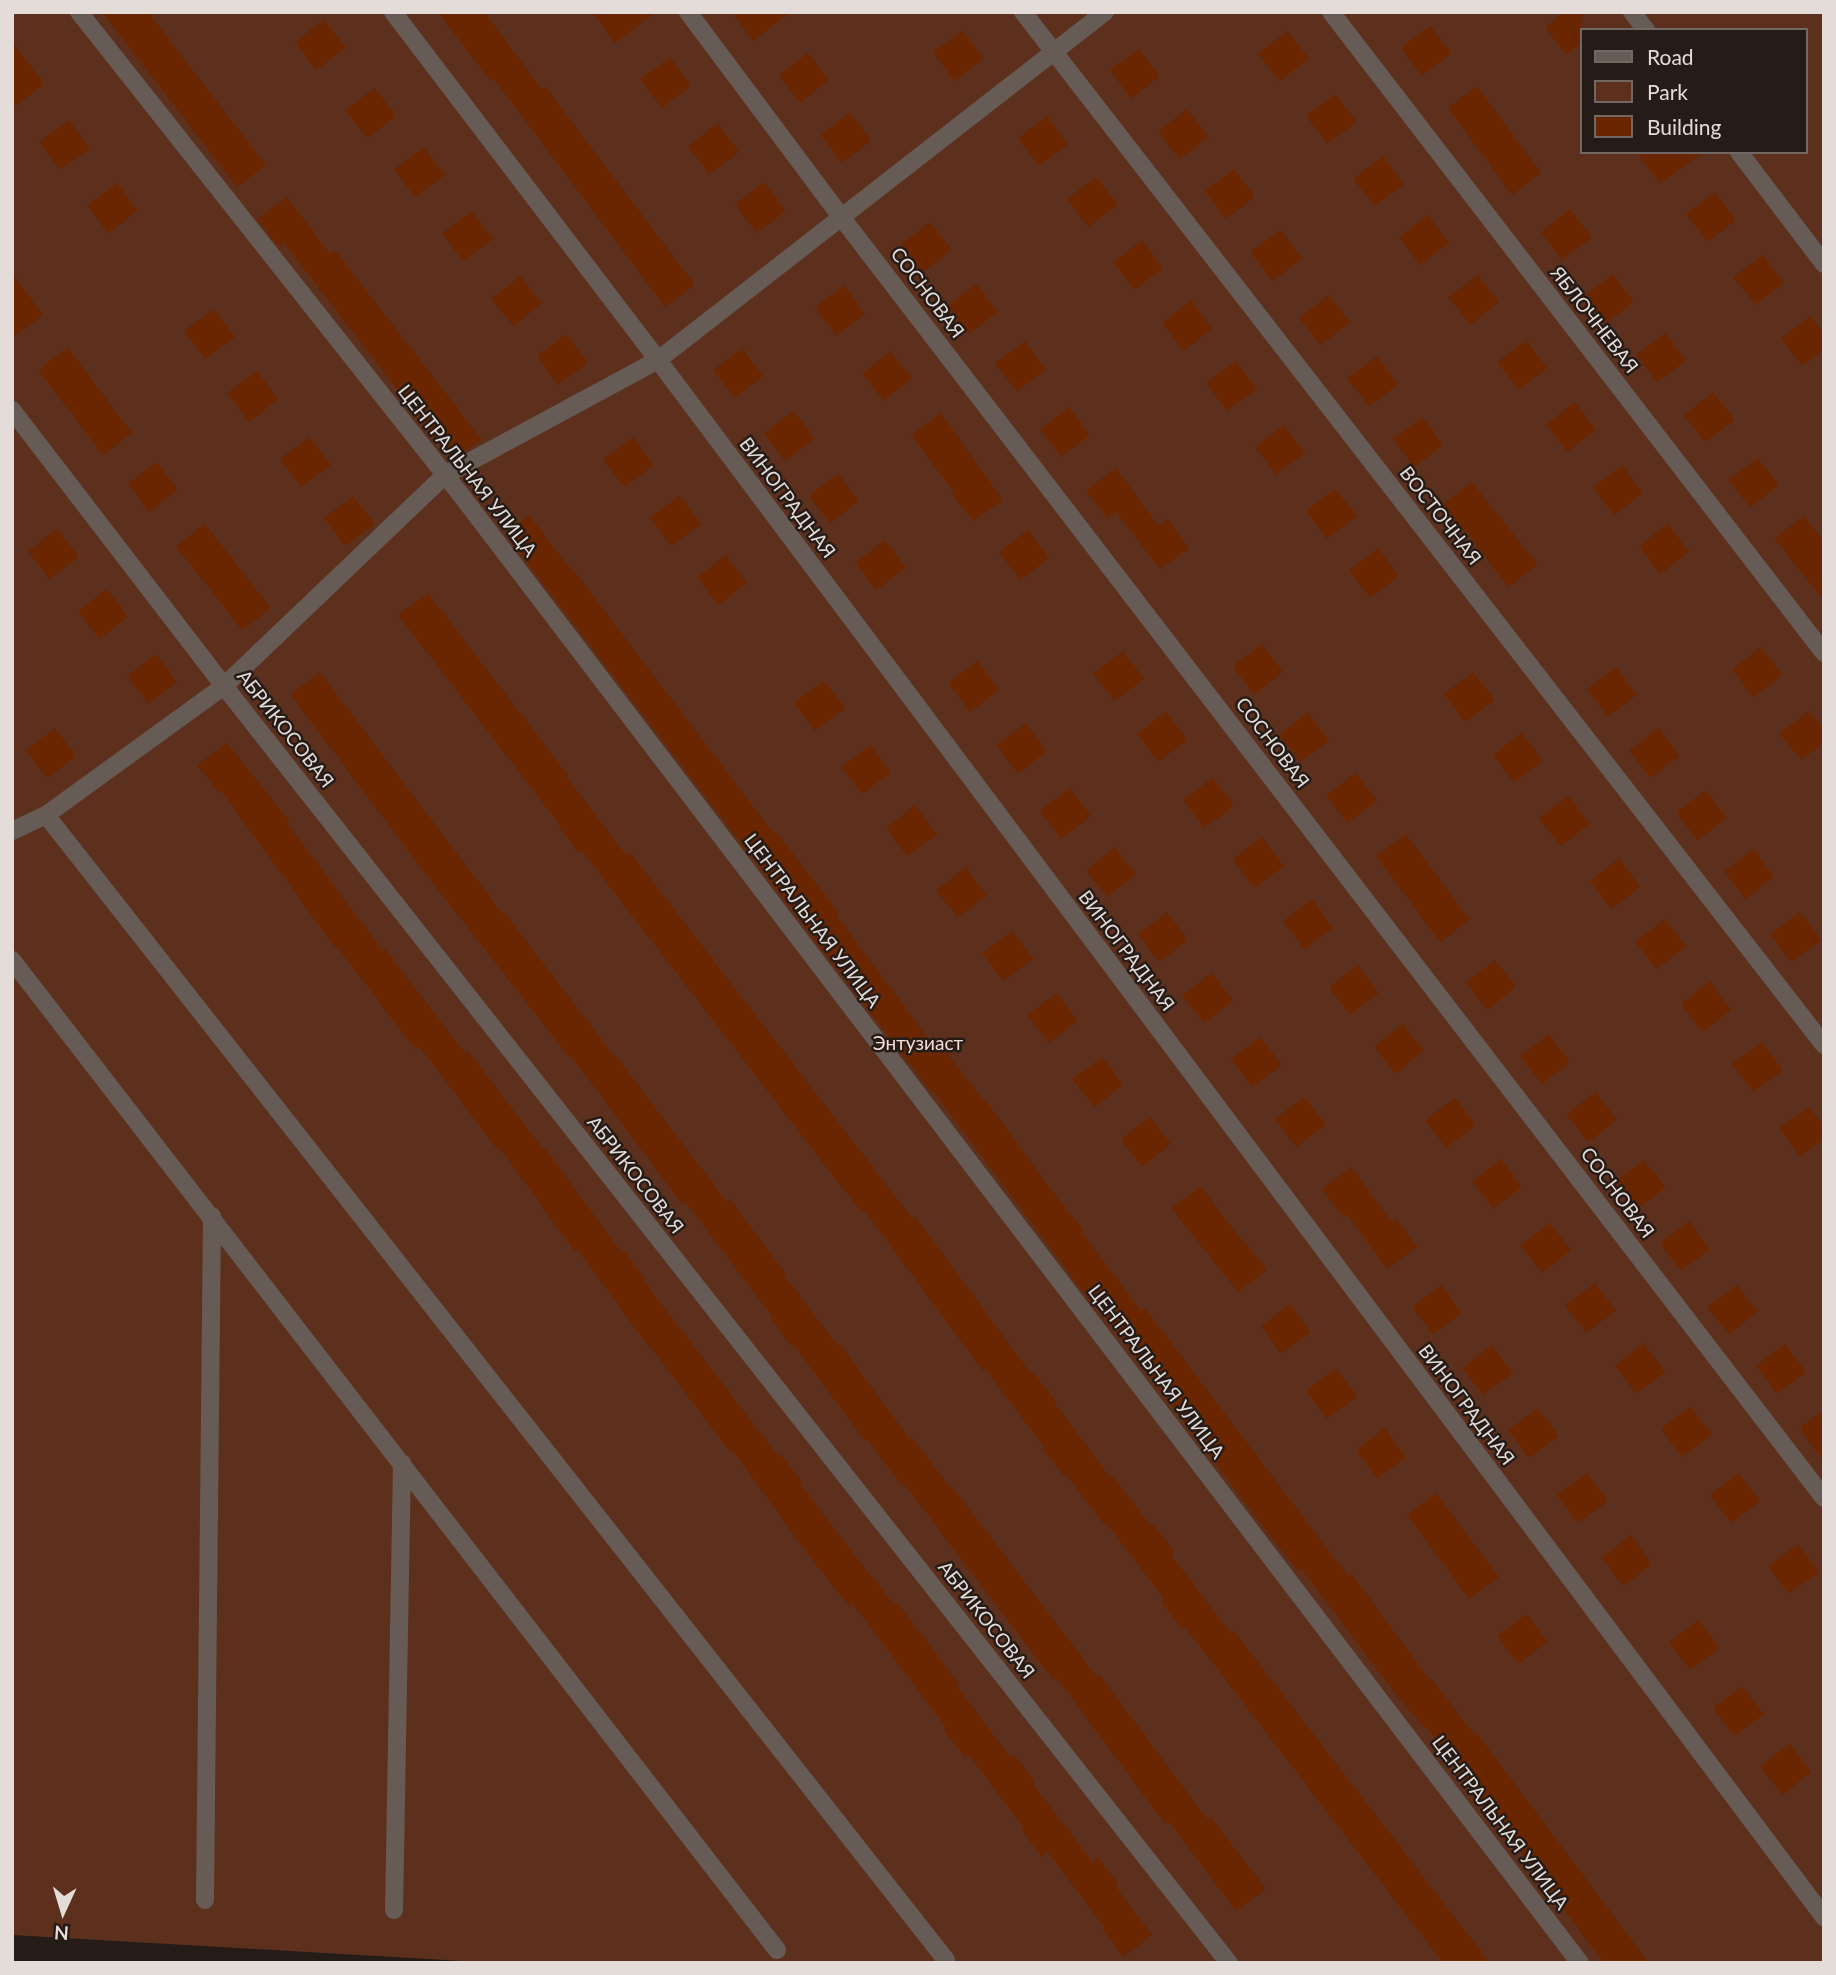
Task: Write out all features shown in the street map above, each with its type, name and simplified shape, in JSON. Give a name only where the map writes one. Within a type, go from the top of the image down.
[{"type":"street","name":"ЦЕНТРАЛЬНАЯ УЛИЦА","points":[[79,12],[445,475],[1580,1963]]},
{"type":"street","name":"ВИНОГРАДНАЯ","points":[[393,12],[1824,1917]]},
{"type":"street","name":"СОСНОВАЯ","points":[[688,12],[842,218],[1821,1489]]},
{"type":"street","name":"ВОСТОЧНАЯ","points":[[1023,12],[1824,1045]]},
{"type":"street","points":[[12,831],[46,816],[224,686],[445,475],[657,360],[1105,12]]},
{"type":"street","name":"ЯБЛОЧНЕВАЯ","points":[[1331,12],[1824,653]]},
{"type":"street","points":[[1632,12],[1644,28]]},
{"type":"street","points":[[1741,154],[1824,264]]},
{"type":"street","name":"АБРИКОСОВАЯ","points":[[12,410],[224,686],[1229,1963]]},
{"type":"street","points":[[46,816],[946,1960]]},
{"type":"street","points":[[12,960],[776,1950]]},
{"type":"street","points":[[205,1900],[212,1216]]},
{"type":"street","points":[[394,1910],[402,1463]]},
{"type":"green space","name":"Энтузиаст","points":[[12,12],[1824,12],[1824,1963],[498,1963],[12,1935]]},
{"type":"building","points":[[102,12],[148,12],[266,165],[237,187]]},
{"type":"building","points":[[438,12],[484,12],[542,89],[545,86],[695,285],[665,307],[494,79],[491,82]]},
{"type":"building","points":[[592,12],[656,12],[615,43]]},
{"type":"building","points":[[732,12],[791,12],[753,41]]},
{"type":"building","points":[[1565,12],[1582,12],[1580,44],[1566,55],[1545,27]]},
{"type":"building","points":[[324,20],[346,48],[316,70],[295,42]]},
{"type":"building","points":[[1430,26],[1452,53],[1422,76],[1401,48]]},
{"type":"building","points":[[963,30],[984,59],[954,81],[933,52]]},
{"type":"building","points":[[1288,31],[1309,59],[1279,81],[1258,53]]},
{"type":"building","points":[[12,41],[44,84],[12,108]]},
{"type":"building","points":[[1139,49],[1160,76],[1131,99],[1110,70]]},
{"type":"building","points":[[808,53],[829,80],[800,103],[779,75]]},
{"type":"building","points":[[670,57],[691,86],[661,108],[640,79]]},
{"type":"building","points":[[1477,86],[1541,173],[1512,195],[1448,108]]},
{"type":"building","points":[[375,88],[396,116],[367,138],[345,110]]},
{"type":"building","points":[[1335,94],[1357,122],[1327,144],[1306,116]]},
{"type":"building","points":[[1187,109],[1209,137],[1179,159],[1158,131]]},
{"type":"building","points":[[850,112],[871,141],[842,163],[821,135]]},
{"type":"building","points":[[1047,116],[1068,144],[1039,166],[1018,138]]},
{"type":"building","points":[[69,120],[90,148],[60,170],[39,142]]},
{"type":"building","points":[[718,123],[739,152],[709,174],[688,146]]},
{"type":"building","points":[[424,147],[445,175],[415,197],[394,169]]},
{"type":"building","points":[[1638,154],[1700,154],[1660,184]]},
{"type":"building","points":[[1383,156],[1404,184],[1375,206],[1353,179]]},
{"type":"building","points":[[1234,169],[1255,197],[1226,219],[1205,191]]},
{"type":"building","points":[[1096,177],[1118,205],[1088,227],[1067,199]]},
{"type":"building","points":[[764,182],[786,211],[756,233],[735,204]]},
{"type":"building","points":[[117,183],[138,211],[108,233],[87,205]]},
{"type":"building","points":[[1715,192],[1736,220],[1707,242],[1686,214]]},
{"type":"building","points":[[287,197],[330,254],[335,250],[482,440],[451,459],[284,243],[279,247],[257,219]]},
{"type":"building","points":[[1570,209],[1592,238],[1562,260],[1541,232]]},
{"type":"building","points":[[472,211],[493,239],[463,261],[442,233]]},
{"type":"building","points":[[1428,215],[1449,243],[1420,265],[1399,237]]},
{"type":"building","points":[[930,222],[952,250],[922,272],[901,244]]},
{"type":"building","points":[[1281,230],[1302,259],[1272,281],[1251,252]]},
{"type":"building","points":[[1142,240],[1163,268],[1134,290],[1113,262]]},
{"type":"building","points":[[1763,255],[1784,283],[1755,305],[1733,277]]},
{"type":"building","points":[[12,273],[43,315],[12,338]]},
{"type":"building","points":[[1613,274],[1634,302],[1604,324],[1583,296]]},
{"type":"building","points":[[1478,275],[1499,302],[1470,325],[1448,297]]},
{"type":"building","points":[[521,276],[542,304],[513,326],[491,298]]},
{"type":"building","points":[[976,284],[998,312],[968,334],[947,306]]},
{"type":"building","points":[[844,285],[865,314],[836,336],[815,308]]},
{"type":"building","points":[[1329,295],[1350,323],[1320,345],[1299,317]]},
{"type":"building","points":[[1191,300],[1212,329],[1183,351],[1162,323]]},
{"type":"building","points":[[214,309],[235,337],[205,359],[184,331]]},
{"type":"building","points":[[1810,316],[1824,334],[1824,350],[1802,366],[1781,338]]},
{"type":"building","points":[[1665,333],[1686,360],[1657,383],[1636,355]]},
{"type":"building","points":[[566,334],[588,363],[558,385],[537,356]]},
{"type":"building","points":[[1526,340],[1547,368],[1518,390],[1497,362]]},
{"type":"building","points":[[1025,341],[1046,370],[1017,392],[995,363]]},
{"type":"building","points":[[68,348],[132,433],[103,455],[38,370]]},
{"type":"building","points":[[742,348],[763,376],[734,398],[713,370]]},
{"type":"building","points":[[891,351],[912,379],[883,401],[862,373]]},
{"type":"building","points":[[1377,356],[1398,384],[1369,407],[1347,378]]},
{"type":"building","points":[[1236,361],[1257,389],[1227,411],[1206,383]]},
{"type":"building","points":[[257,371],[278,399],[249,422],[227,393]]},
{"type":"building","points":[[1713,392],[1735,420],[1705,442],[1684,415]]},
{"type":"building","points":[[1575,402],[1596,430],[1567,452],[1546,424]]},
{"type":"building","points":[[1069,407],[1090,435],[1061,457],[1040,429]]},
{"type":"building","points":[[794,411],[815,439],[785,461],[764,433]]},
{"type":"building","points":[[941,413],[1003,500],[973,521],[911,435]]},
{"type":"building","points":[[1422,417],[1443,445],[1414,467],[1393,439]]},
{"type":"building","points":[[1284,425],[1305,453],[1276,475],[1255,447]]},
{"type":"building","points":[[309,437],[331,465],[301,487],[280,459]]},
{"type":"building","points":[[633,437],[654,465],[624,487],[603,460]]},
{"type":"building","points":[[1758,458],[1779,485],[1750,507],[1728,480]]},
{"type":"building","points":[[157,462],[178,490],[149,512],[128,484]]},
{"type":"building","points":[[1622,465],[1643,493],[1614,515],[1593,487]]},
{"type":"building","points":[[1116,468],[1159,526],[1168,519],[1189,548],[1160,569],[1116,512],[1107,519],[1086,490]]},
{"type":"building","points":[[838,473],[859,501],[830,523],[809,496]]},
{"type":"building","points":[[1472,482],[1538,565],[1508,587],[1443,504]]},
{"type":"building","points":[[1335,489],[1357,516],[1327,539],[1306,511]]},
{"type":"building","points":[[353,496],[375,524],[345,546],[324,518]]},
{"type":"building","points":[[680,496],[701,524],[671,546],[650,517]]},
{"type":"building","points":[[529,515],[775,835],[777,833],[839,913],[836,915],[935,1047],[940,1043],[982,1099],[984,1098],[1084,1230],[1082,1232],[1141,1311],[1145,1308],[1348,1576],[1352,1574],[1429,1679],[1431,1678],[1474,1734],[1476,1732],[1649,1963],[1604,1963],[1425,1726],[1423,1727],[1381,1675],[1301,1568],[1298,1571],[1258,1520],[934,1092],[932,1093],[892,1041],[505,534]]},
{"type":"building","points":[[1804,516],[1824,542],[1824,601],[1774,538]]},
{"type":"building","points":[[205,524],[271,608],[242,630],[176,546]]},
{"type":"building","points":[[1668,524],[1689,552],[1660,574],[1639,546]]},
{"type":"building","points":[[57,529],[79,557],[49,579],[28,551]]},
{"type":"building","points":[[1028,530],[1049,558],[1020,580],[999,552]]},
{"type":"building","points":[[885,540],[906,568],[876,590],[855,562]]},
{"type":"building","points":[[1378,548],[1399,576],[1370,598],[1349,570]]},
{"type":"building","points":[[726,555],[747,583],[718,605],[697,577]]},
{"type":"building","points":[[107,589],[128,617],[99,639],[78,611]]},
{"type":"building","points":[[428,593],[626,855],[630,852],[912,1218],[915,1216],[1111,1478],[1113,1476],[1151,1526],[1154,1525],[1175,1552],[1171,1555],[1231,1633],[1234,1631],[1490,1963],[1443,1963],[1185,1627],[1182,1630],[1161,1602],[1164,1599],[1107,1524],[1105,1526],[1042,1448],[1044,1447],[985,1369],[983,1371],[864,1210],[861,1212],[582,851],[579,854],[559,824],[398,615]]},
{"type":"building","points":[[1262,644],[1283,672],[1254,695],[1233,666]]},
{"type":"building","points":[[1761,647],[1782,675],[1753,697],[1732,669]]},
{"type":"building","points":[[1123,651],[1144,679],[1114,701],[1093,673]]},
{"type":"building","points":[[156,654],[177,682],[148,704],[127,676]]},
{"type":"building","points":[[978,661],[999,690],[970,712],[948,683]]},
{"type":"building","points":[[1616,667],[1637,695],[1608,717],[1587,689]]},
{"type":"building","points":[[320,672],[502,913],[504,912],[727,1202],[730,1199],[785,1276],[838,1346],[840,1344],[909,1438],[911,1436],[950,1487],[952,1486],[1097,1677],[1100,1675],[1207,1819],[1211,1817],[1266,1889],[1236,1911],[1169,1822],[1165,1824],[1056,1677],[1053,1680],[905,1485],[903,1487],[867,1439],[865,1441],[685,1201],[682,1204],[571,1056],[569,1057],[421,868],[290,694]]},
{"type":"building","points":[[1473,672],[1495,700],[1465,722],[1444,694]]},
{"type":"building","points":[[824,681],[845,708],[815,731],[794,703]]},
{"type":"building","points":[[1809,711],[1824,730],[1824,743],[1801,760],[1779,733]]},
{"type":"building","points":[[1166,712],[1188,740],[1158,762],[1137,734]]},
{"type":"building","points":[[1308,712],[1329,741],[1300,762],[1279,735]]},
{"type":"building","points":[[1026,723],[1047,751],[1018,774],[996,745]]},
{"type":"building","points":[[55,728],[76,756],[47,778],[26,750]]},
{"type":"building","points":[[1659,728],[1680,756],[1650,778],[1629,750]]},
{"type":"building","points":[[1522,733],[1543,761],[1514,783],[1493,755]]},
{"type":"building","points":[[227,743],[290,822],[288,824],[383,951],[385,949],[465,1053],[468,1051],[544,1150],[546,1149],[621,1252],[624,1250],[645,1279],[643,1280],[778,1456],[781,1454],[856,1557],[894,1604],[897,1602],[1010,1757],[1014,1754],[1035,1782],[1033,1784],[1092,1861],[1098,1857],[1119,1885],[1116,1887],[1152,1935],[1123,1957],[1048,1852],[1042,1857],[1021,1829],[1023,1827],[969,1755],[965,1758],[944,1730],[946,1728],[852,1603],[849,1606],[809,1556],[733,1451],[731,1453],[651,1350],[577,1249],[574,1251],[499,1147],[497,1149],[419,1046],[415,1049],[338,948],[336,949],[221,791],[219,793],[197,765]]},
{"type":"building","points":[[870,745],[891,772],[862,794],[841,767]]},
{"type":"building","points":[[1356,773],[1377,801],[1347,823],[1326,795]]},
{"type":"building","points":[[1213,777],[1234,806],[1204,828],[1184,800]]},
{"type":"building","points":[[1070,788],[1091,816],[1061,839],[1040,810]]},
{"type":"building","points":[[1706,790],[1727,818],[1697,840],[1676,812]]},
{"type":"building","points":[[1568,796],[1590,824],[1560,846],[1539,818]]},
{"type":"building","points":[[915,805],[937,834],[907,856],[886,828]]},
{"type":"building","points":[[1406,834],[1470,920],[1440,942],[1376,856]]},
{"type":"building","points":[[1262,837],[1284,866],[1254,888],[1233,859]]},
{"type":"building","points":[[1115,847],[1136,875],[1107,897],[1086,870]]},
{"type":"building","points":[[1754,849],[1774,877],[1745,899],[1724,871]]},
{"type":"building","points":[[1619,858],[1640,887],[1611,909],[1590,881]]},
{"type":"building","points":[[966,867],[987,896],[957,917],[936,890]]},
{"type":"building","points":[[1312,899],[1333,928],[1304,950],[1283,921]]},
{"type":"building","points":[[1167,912],[1188,940],[1159,962],[1138,934]]},
{"type":"building","points":[[1800,912],[1821,940],[1791,962],[1770,934]]},
{"type":"building","points":[[1665,919],[1686,947],[1656,969],[1635,941]]},
{"type":"building","points":[[1012,931],[1033,959],[1003,981],[982,953]]},
{"type":"building","points":[[1495,960],[1516,987],[1487,1010],[1466,982]]},
{"type":"building","points":[[1358,965],[1379,993],[1350,1015],[1329,987]]},
{"type":"building","points":[[1212,973],[1233,1001],[1204,1023],[1182,995]]},
{"type":"building","points":[[1710,981],[1731,1010],[1702,1032],[1681,1004]]},
{"type":"building","points":[[1057,993],[1078,1021],[1049,1043],[1027,1015]]},
{"type":"building","points":[[1403,1024],[1424,1051],[1395,1074],[1374,1046]]},
{"type":"building","points":[[1549,1034],[1570,1062],[1541,1084],[1520,1056]]},
{"type":"building","points":[[1260,1037],[1282,1065],[1252,1087],[1231,1059]]},
{"type":"building","points":[[1762,1042],[1783,1070],[1753,1092],[1732,1064]]},
{"type":"building","points":[[1102,1057],[1123,1085],[1094,1107],[1072,1079]]},
{"type":"building","points":[[1596,1092],[1617,1120],[1588,1142],[1566,1114]]},
{"type":"building","points":[[1304,1097],[1326,1125],[1296,1147],[1275,1119]]},
{"type":"building","points":[[1455,1098],[1476,1125],[1446,1148],[1425,1120]]},
{"type":"building","points":[[1809,1107],[1824,1126],[1824,1139],[1800,1157],[1779,1128]]},
{"type":"building","points":[[1150,1117],[1171,1144],[1142,1167],[1121,1139]]},
{"type":"building","points":[[1501,1159],[1522,1187],[1493,1209],[1472,1181]]},
{"type":"building","points":[[1644,1160],[1666,1187],[1636,1210],[1615,1181]]},
{"type":"building","points":[[1351,1167],[1392,1222],[1396,1219],[1417,1247],[1387,1269],[1347,1214],[1343,1217],[1322,1189]]},
{"type":"building","points":[[1201,1186],[1267,1270],[1238,1292],[1171,1208]]},
{"type":"building","points":[[1689,1221],[1710,1249],[1681,1271],[1660,1243]]},
{"type":"building","points":[[1550,1223],[1571,1250],[1542,1273],[1520,1245]]},
{"type":"building","points":[[1595,1283],[1616,1311],[1586,1333],[1565,1305]]},
{"type":"building","points":[[1441,1285],[1462,1313],[1433,1335],[1412,1307]]},
{"type":"building","points":[[1737,1285],[1758,1312],[1729,1334],[1707,1307]]},
{"type":"building","points":[[1290,1304],[1311,1332],[1281,1354],[1261,1326]]},
{"type":"building","points":[[1644,1343],[1665,1372],[1636,1394],[1615,1365]]},
{"type":"building","points":[[1785,1344],[1806,1372],[1777,1394],[1756,1366]]},
{"type":"building","points":[[1492,1345],[1513,1373],[1483,1395],[1462,1368]]},
{"type":"building","points":[[1336,1368],[1357,1397],[1327,1419],[1306,1391]]},
{"type":"building","points":[[1691,1406],[1712,1435],[1682,1457],[1661,1429]]},
{"type":"building","points":[[1538,1408],[1559,1436],[1529,1458],[1508,1430]]},
{"type":"building","points":[[1824,1410],[1824,1462],[1799,1428]]},
{"type":"building","points":[[1385,1428],[1406,1457],[1377,1479],[1356,1450]]},
{"type":"building","points":[[1587,1473],[1608,1501],[1578,1523],[1557,1495]]},
{"type":"building","points":[[1739,1473],[1760,1501],[1731,1523],[1710,1495]]},
{"type":"building","points":[[1436,1493],[1499,1577],[1469,1599],[1407,1515]]},
{"type":"building","points":[[1631,1535],[1652,1564],[1623,1586],[1602,1558]]},
{"type":"building","points":[[1798,1544],[1819,1572],[1789,1594],[1768,1566]]},
{"type":"building","points":[[1527,1614],[1548,1642],[1518,1664],[1497,1636]]},
{"type":"building","points":[[1699,1620],[1720,1648],[1690,1670],[1669,1642]]},
{"type":"building","points":[[1742,1686],[1764,1714],[1734,1736],[1713,1708]]},
{"type":"building","points":[[1790,1744],[1811,1772],[1782,1795],[1760,1766]]}]
